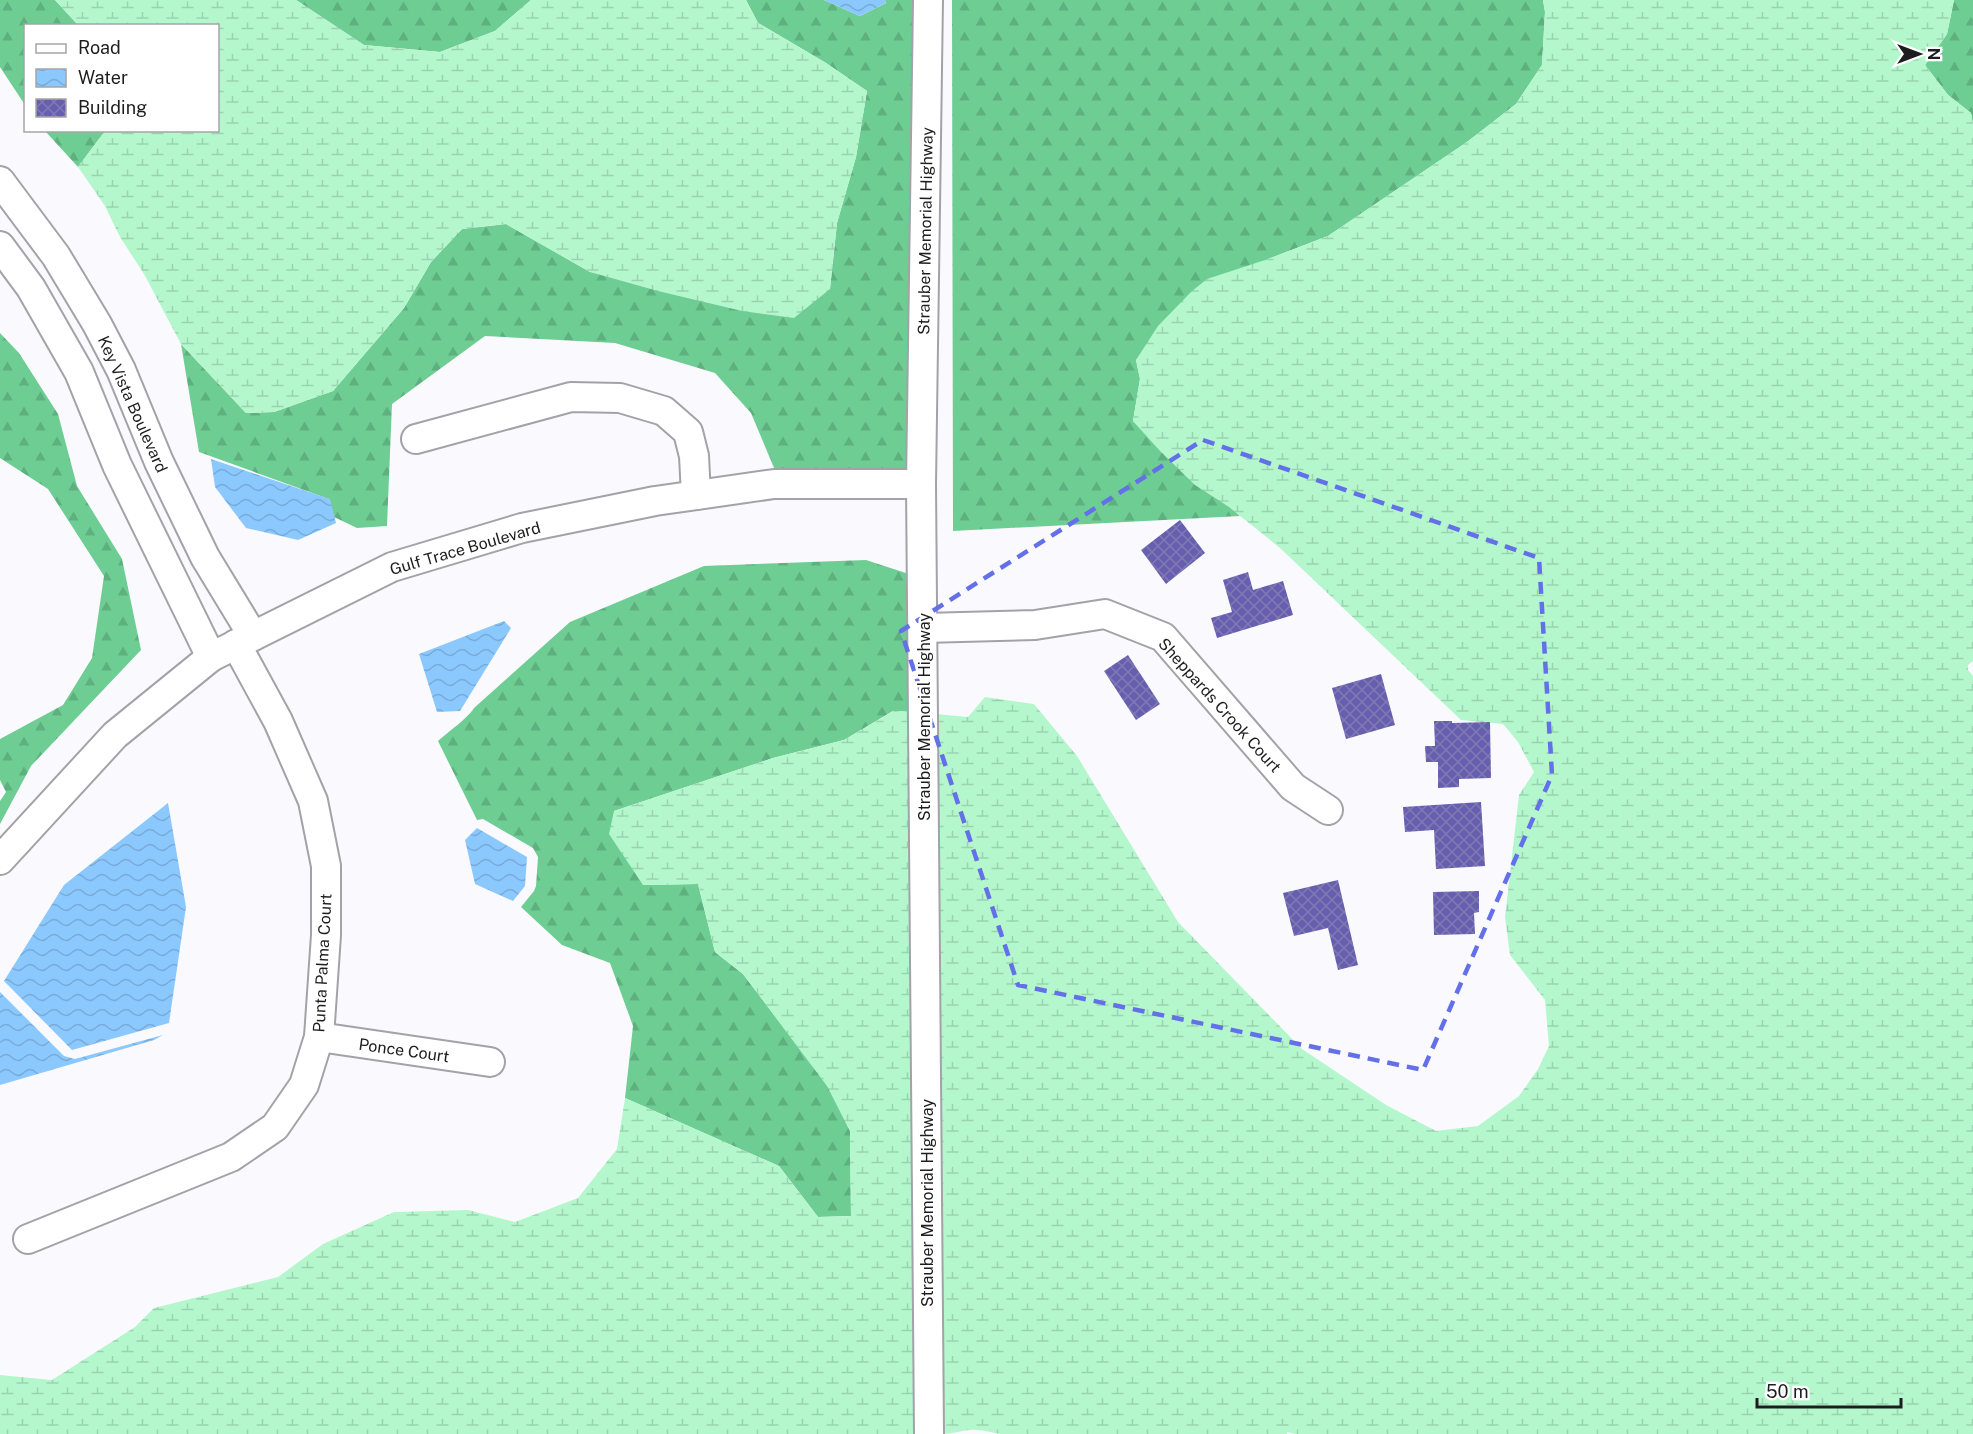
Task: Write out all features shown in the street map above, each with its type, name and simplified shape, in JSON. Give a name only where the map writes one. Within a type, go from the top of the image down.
[{"type":"street","name":"Strauber Memorial Highway","points":[[928,0],[921,484],[929,1434]]},
{"type":"street","name":"Key Vista Boulevard","points":[[0,181],[56,256],[97,324],[121,370],[159,462],[245,640]]},
{"type":"street","points":[[0,246],[31,288],[79,372],[117,465],[211,657]]},
{"type":"street","points":[[416,439],[571,397],[620,398],[664,411],[688,432],[694,456],[696,495]]},
{"type":"street","name":"Gulf Trace Boulevard","points":[[0,860],[115,735],[211,657],[392,567],[522,528],[656,501],[774,484],[921,484]]},
{"type":"street","name":"Sheppards Crook Court","points":[[924,628],[1035,625],[1105,614],[1163,638],[1293,787],[1328,810]]},
{"type":"street","name":"Punta Palma Court","points":[[28,1239],[231,1156],[275,1127],[304,1085],[319,1037],[326,935],[326,866],[313,801],[245,640]]},
{"type":"street","name":"Ponce Court","points":[[319,1037],[490,1062]]},
{"type":"highlighted area","points":[[1203,440],[1539,558],[1552,775],[1423,1070],[1018,985],[901,631]]},
{"type":"green space","points":[[0,0],[55,0],[77,24],[24,24],[24,103],[0,67]]},
{"type":"green space","points":[[55,0],[296,0],[364,45],[440,52],[495,31],[531,0],[746,0],[758,23],[826,63],[867,91],[856,157],[837,223],[830,289],[794,318],[742,311],[590,272],[506,224],[462,229],[431,262],[404,308],[333,391],[274,412],[246,413],[181,344],[144,274],[120,237],[105,206],[78,167],[104,132],[219,132],[219,24],[77,24]]},
{"type":"green space","points":[[296,0],[531,0],[495,31],[440,52],[364,45]]},
{"type":"green space","points":[[746,0],[824,0],[860,16],[886,3],[885,0],[917,0],[910,474],[777,475],[751,413],[715,373],[615,343],[485,336],[392,404],[387,526],[357,528],[334,517],[329,499],[199,452],[181,344],[246,413],[274,412],[333,391],[404,308],[431,262],[462,229],[506,224],[590,272],[830,289],[837,223],[856,157],[867,91],[826,63],[758,23]]},
{"type":"green space","points":[[952,0],[1543,0],[1545,12],[1542,65],[1516,104],[1467,142],[1328,236],[1268,259],[1136,360],[1140,379],[1133,421],[1240,516],[953,531]]},
{"type":"green space","points":[[1543,0],[1954,0],[1947,34],[1925,65],[1948,95],[1971,113],[1973,124],[1973,661],[1968,665],[1968,670],[1973,676],[1973,1434],[1295,1434],[1287,1432],[1287,1434],[999,1434],[966,1430],[941,1434],[936,714],[968,717],[985,697],[1034,704],[1077,756],[1178,922],[1302,1049],[1386,1105],[1436,1131],[1478,1126],[1519,1096],[1538,1069],[1549,1046],[1545,1000],[1510,955],[1505,917],[1519,795],[1534,772],[1518,742],[1503,724],[1461,720],[1280,548],[1229,507],[1195,485],[1133,421],[1140,379],[1136,360],[1158,326],[1192,291],[1207,279],[1328,236],[1467,142],[1516,104],[1542,65],[1545,12]]},
{"type":"green space","points":[[1954,0],[1973,0],[1973,124],[1971,113],[1948,95],[1925,65],[1947,34]]},
{"type":"green space","points":[[46,132],[104,132],[78,167]]},
{"type":"green space","points":[[0,333],[19,353],[58,414],[77,486],[122,559],[141,650],[31,766],[0,824],[0,801],[6,792],[0,780],[0,739],[63,705],[92,658],[104,576],[48,489],[0,458]]},
{"type":"green space","points":[[866,560],[912,575],[913,712],[893,711],[844,740],[773,758],[614,811],[643,885],[698,884],[715,952],[743,974],[828,1086],[850,1131],[851,1216],[818,1217],[779,1166],[625,1098],[633,1026],[610,963],[562,945],[521,907],[536,886],[538,857],[533,848],[483,819],[477,820],[438,741],[570,622],[704,566]]},
{"type":"green space","points":[[894,711],[913,712],[918,1434],[0,1434],[0,1375],[52,1380],[135,1327],[154,1308],[278,1277],[323,1244],[394,1212],[468,1210],[515,1222],[578,1198],[617,1149],[625,1098],[779,1166],[818,1217],[851,1216],[850,1131],[827,1086],[743,974],[715,952],[698,884],[643,885],[609,834],[614,811],[773,758],[844,740]]},
{"type":"water","points":[[824,0],[885,0],[886,3],[860,16]]},
{"type":"water","points":[[211,459],[330,499],[336,523],[298,540],[246,528],[215,487]]},
{"type":"water","points":[[504,621],[511,628],[460,711],[437,712],[419,654]]},
{"type":"water","points":[[168,803],[186,907],[169,1023],[72,1050],[4,981],[64,885]]},
{"type":"water","points":[[477,828],[527,857],[525,886],[513,901],[475,884],[465,840]]},
{"type":"water","points":[[0,992],[64,1056],[75,1059],[163,1035],[154,1040],[0,1085]]},
{"type":"building","points":[[1180,520],[1205,553],[1166,584],[1141,550]]},
{"type":"building","points":[[1248,572],[1253,590],[1283,581],[1293,615],[1217,638],[1211,618],[1232,612],[1223,580]]},
{"type":"building","points":[[1128,655],[1160,704],[1136,720],[1104,671]]},
{"type":"building","points":[[1381,674],[1395,725],[1346,739],[1332,688]]},
{"type":"building","points":[[1434,721],[1490,722],[1491,778],[1459,779],[1459,787],[1438,788],[1438,762],[1426,762],[1425,746],[1435,746]]},
{"type":"building","points":[[1481,802],[1485,866],[1436,869],[1434,830],[1405,832],[1403,807]]},
{"type":"building","points":[[1338,880],[1358,965],[1338,970],[1328,928],[1294,936],[1283,893]]},
{"type":"building","points":[[1479,891],[1479,912],[1474,913],[1475,934],[1434,935],[1433,892]]}]
